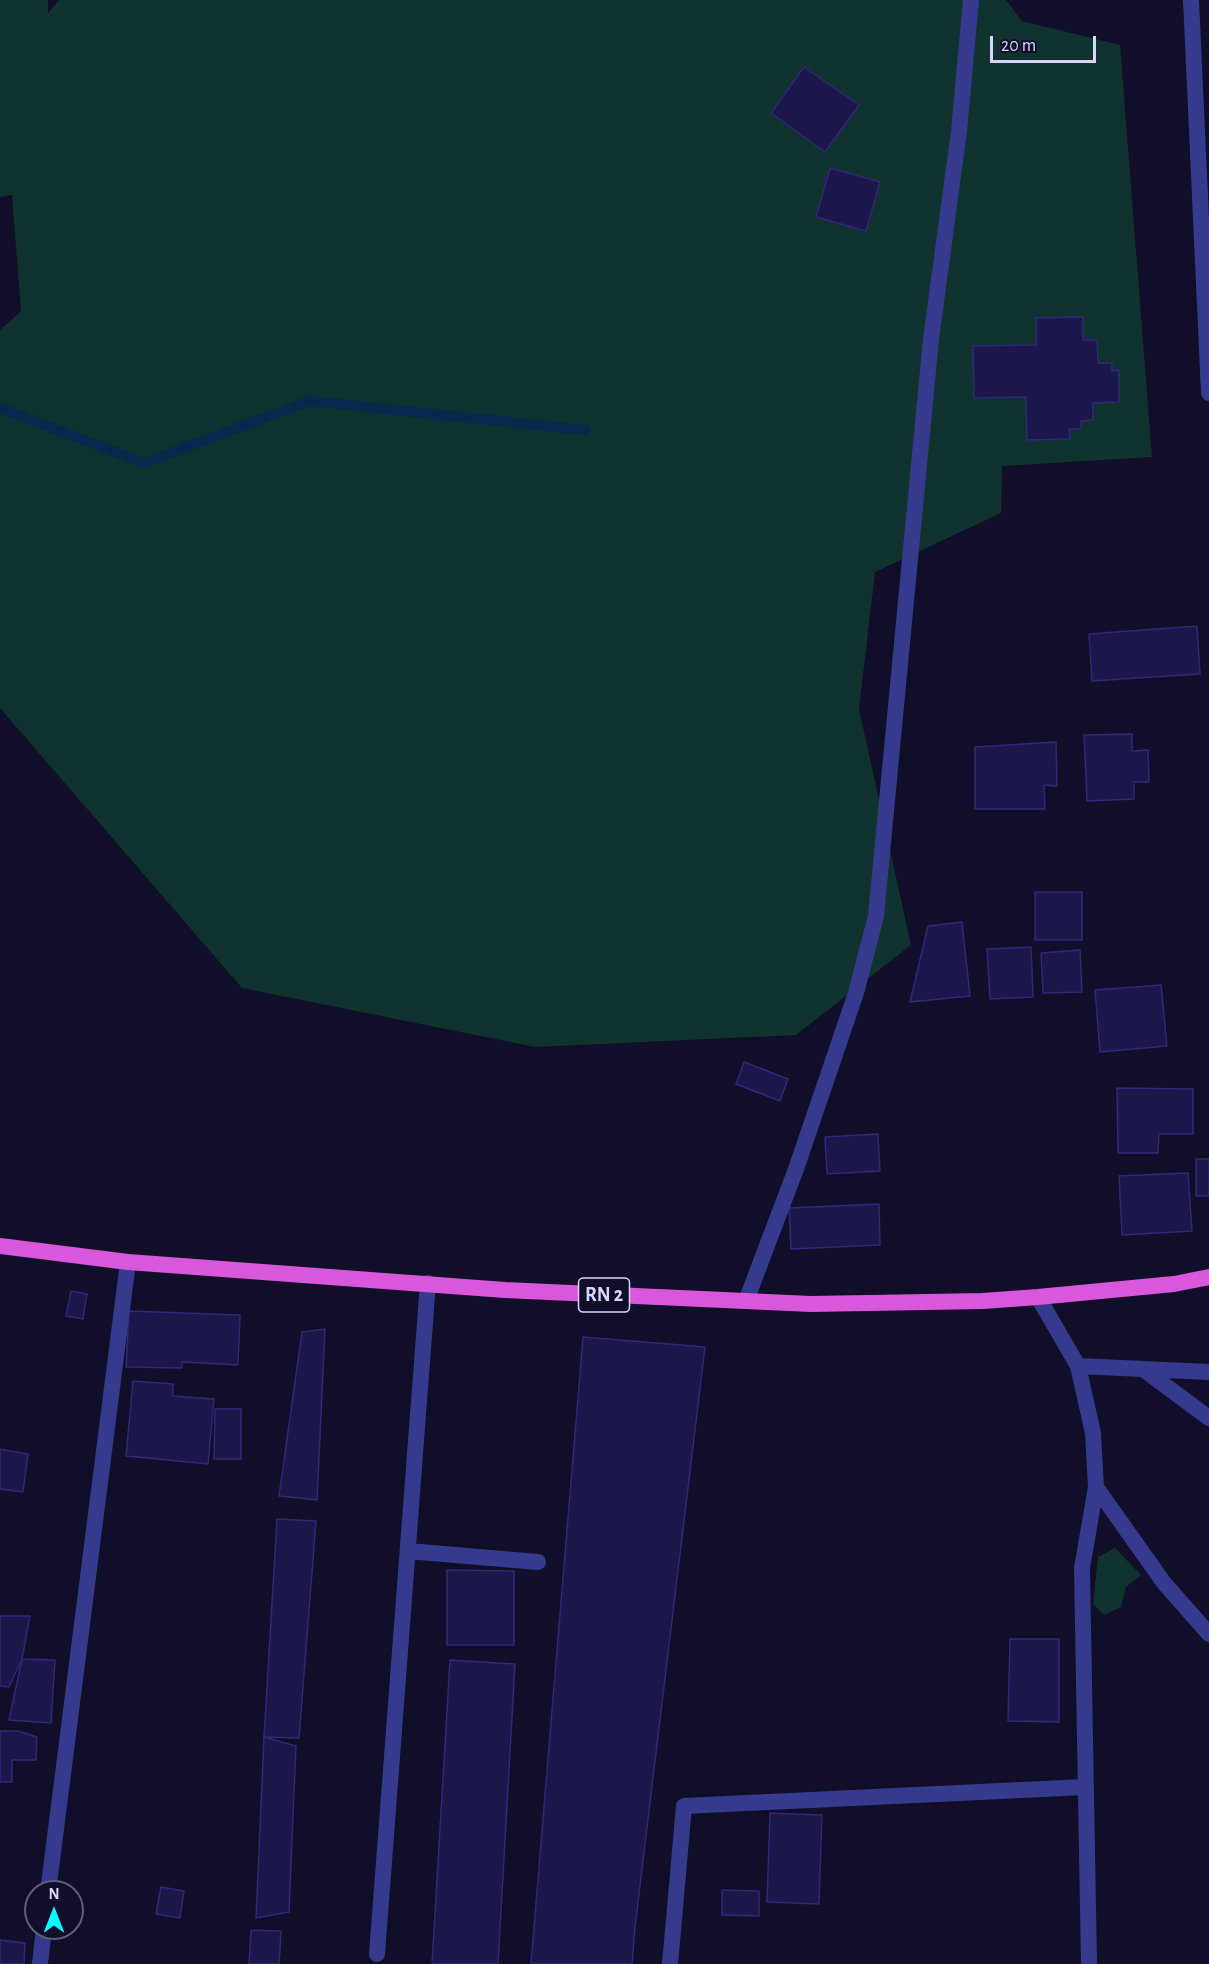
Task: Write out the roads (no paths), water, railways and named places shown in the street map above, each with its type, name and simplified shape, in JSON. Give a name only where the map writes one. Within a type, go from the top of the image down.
[{"type":"highway","name":"RN 2","points":[[0,1245],[128,1262],[505,1290],[746,1301],[834,1303],[982,1301],[1174,1284],[1209,1277]]},
{"type":"street","points":[[746,1301],[796,1169],[856,993],[876,916],[931,339],[959,131],[971,0]]},
{"type":"street","points":[[1191,0],[1209,393]]},
{"type":"street","points":[[50,1880],[128,1262]]},
{"type":"street","points":[[377,1954],[428,1283]]},
{"type":"street","points":[[1038,1297],[1078,1366],[1093,1433],[1096,1487],[1082,1568],[1089,1964]]},
{"type":"street","points":[[1078,1366],[1209,1372]]},
{"type":"street","points":[[1143,1369],[1209,1418]]},
{"type":"street","points":[[1096,1487],[1164,1583],[1209,1634]]},
{"type":"street","points":[[408,1551],[538,1562]]},
{"type":"street","points":[[670,1964],[684,1806],[1085,1787]]},
{"type":"street","points":[[40,1964],[43,1940]]},
{"type":"waterway","points":[[0,408],[144,463],[309,401],[585,430]]}]
